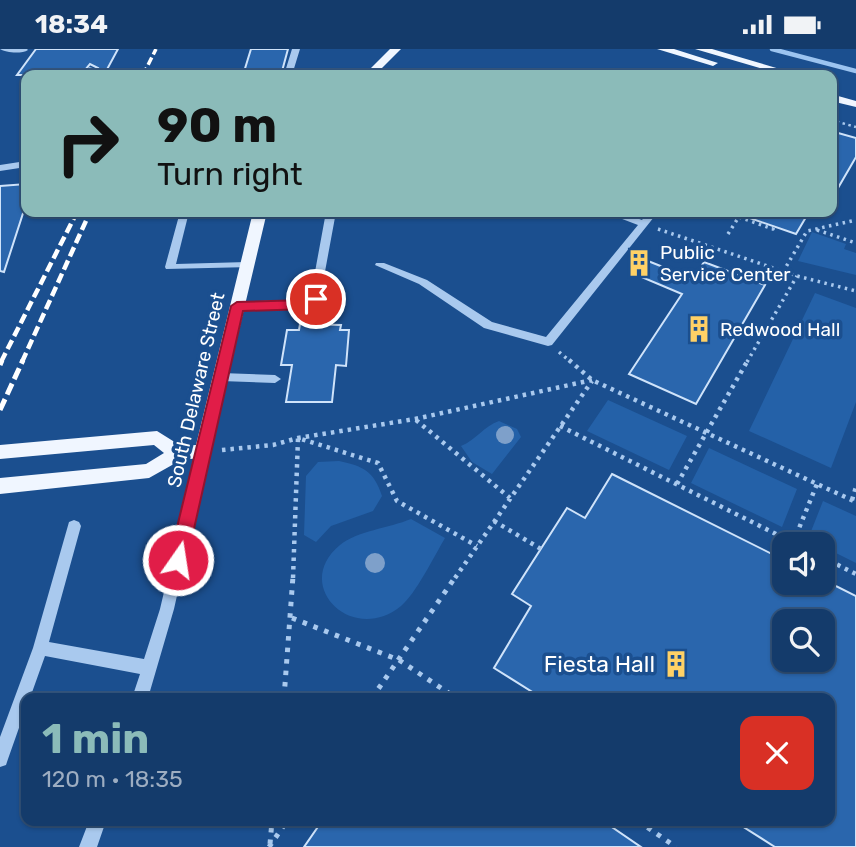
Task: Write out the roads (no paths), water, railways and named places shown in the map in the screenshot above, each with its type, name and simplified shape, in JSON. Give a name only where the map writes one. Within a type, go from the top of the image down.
[{"type":"main road","points":[[374,70],[396,49]]},
{"type":"main road","points":[[662,49],[737,70]]},
{"type":"main road","points":[[700,49],[777,70]]},
{"type":"main road","points":[[837,87],[856,92]]},
{"type":"main road","points":[[837,99],[856,104]]},
{"type":"main road","name":"South Delaware Street","points":[[203,452],[259,217]]},
{"type":"main road","points":[[0,452],[157,438],[178,453]]},
{"type":"main road","points":[[0,486],[149,471],[178,453],[203,452]]},
{"type":"street","points":[[4,49],[24,50]]},
{"type":"street","points":[[290,70],[296,49]]},
{"type":"street","points":[[0,168],[21,165]]},
{"type":"street","points":[[183,217],[170,267],[247,265]]},
{"type":"street","points":[[237,306],[315,302],[330,217]]},
{"type":"street","points":[[625,217],[643,224]]},
{"type":"street","points":[[380,265],[423,282],[488,325],[548,342],[649,217]]},
{"type":"street","points":[[221,377],[275,379]]},
{"type":"street","name":"South Delaware Street","points":[[142,693],[167,609],[203,452]]},
{"type":"street","points":[[24,693],[40,648],[74,526]]},
{"type":"street","points":[[40,648],[150,668]]},
{"type":"street","points":[[0,759],[21,701]]},
{"type":"street","points":[[88,847],[95,826]]},
{"type":"waterway","points":[[772,49],[856,71]]},
{"type":"railway","points":[[146,70],[156,49]]},
{"type":"railway","points":[[2,360],[74,217]]},
{"type":"railway","points":[[22,362],[88,217]]},
{"type":"railway","points":[[0,365],[2,360]]},
{"type":"railway","points":[[0,410],[23,360]]},
{"type":"place","name":"Public Service Center","points":[[639,263]]},
{"type":"place","name":"Redwood Hall","points":[[699,329]]},
{"type":"place","name":"Fiesta Hall","points":[[676,664]]}]
